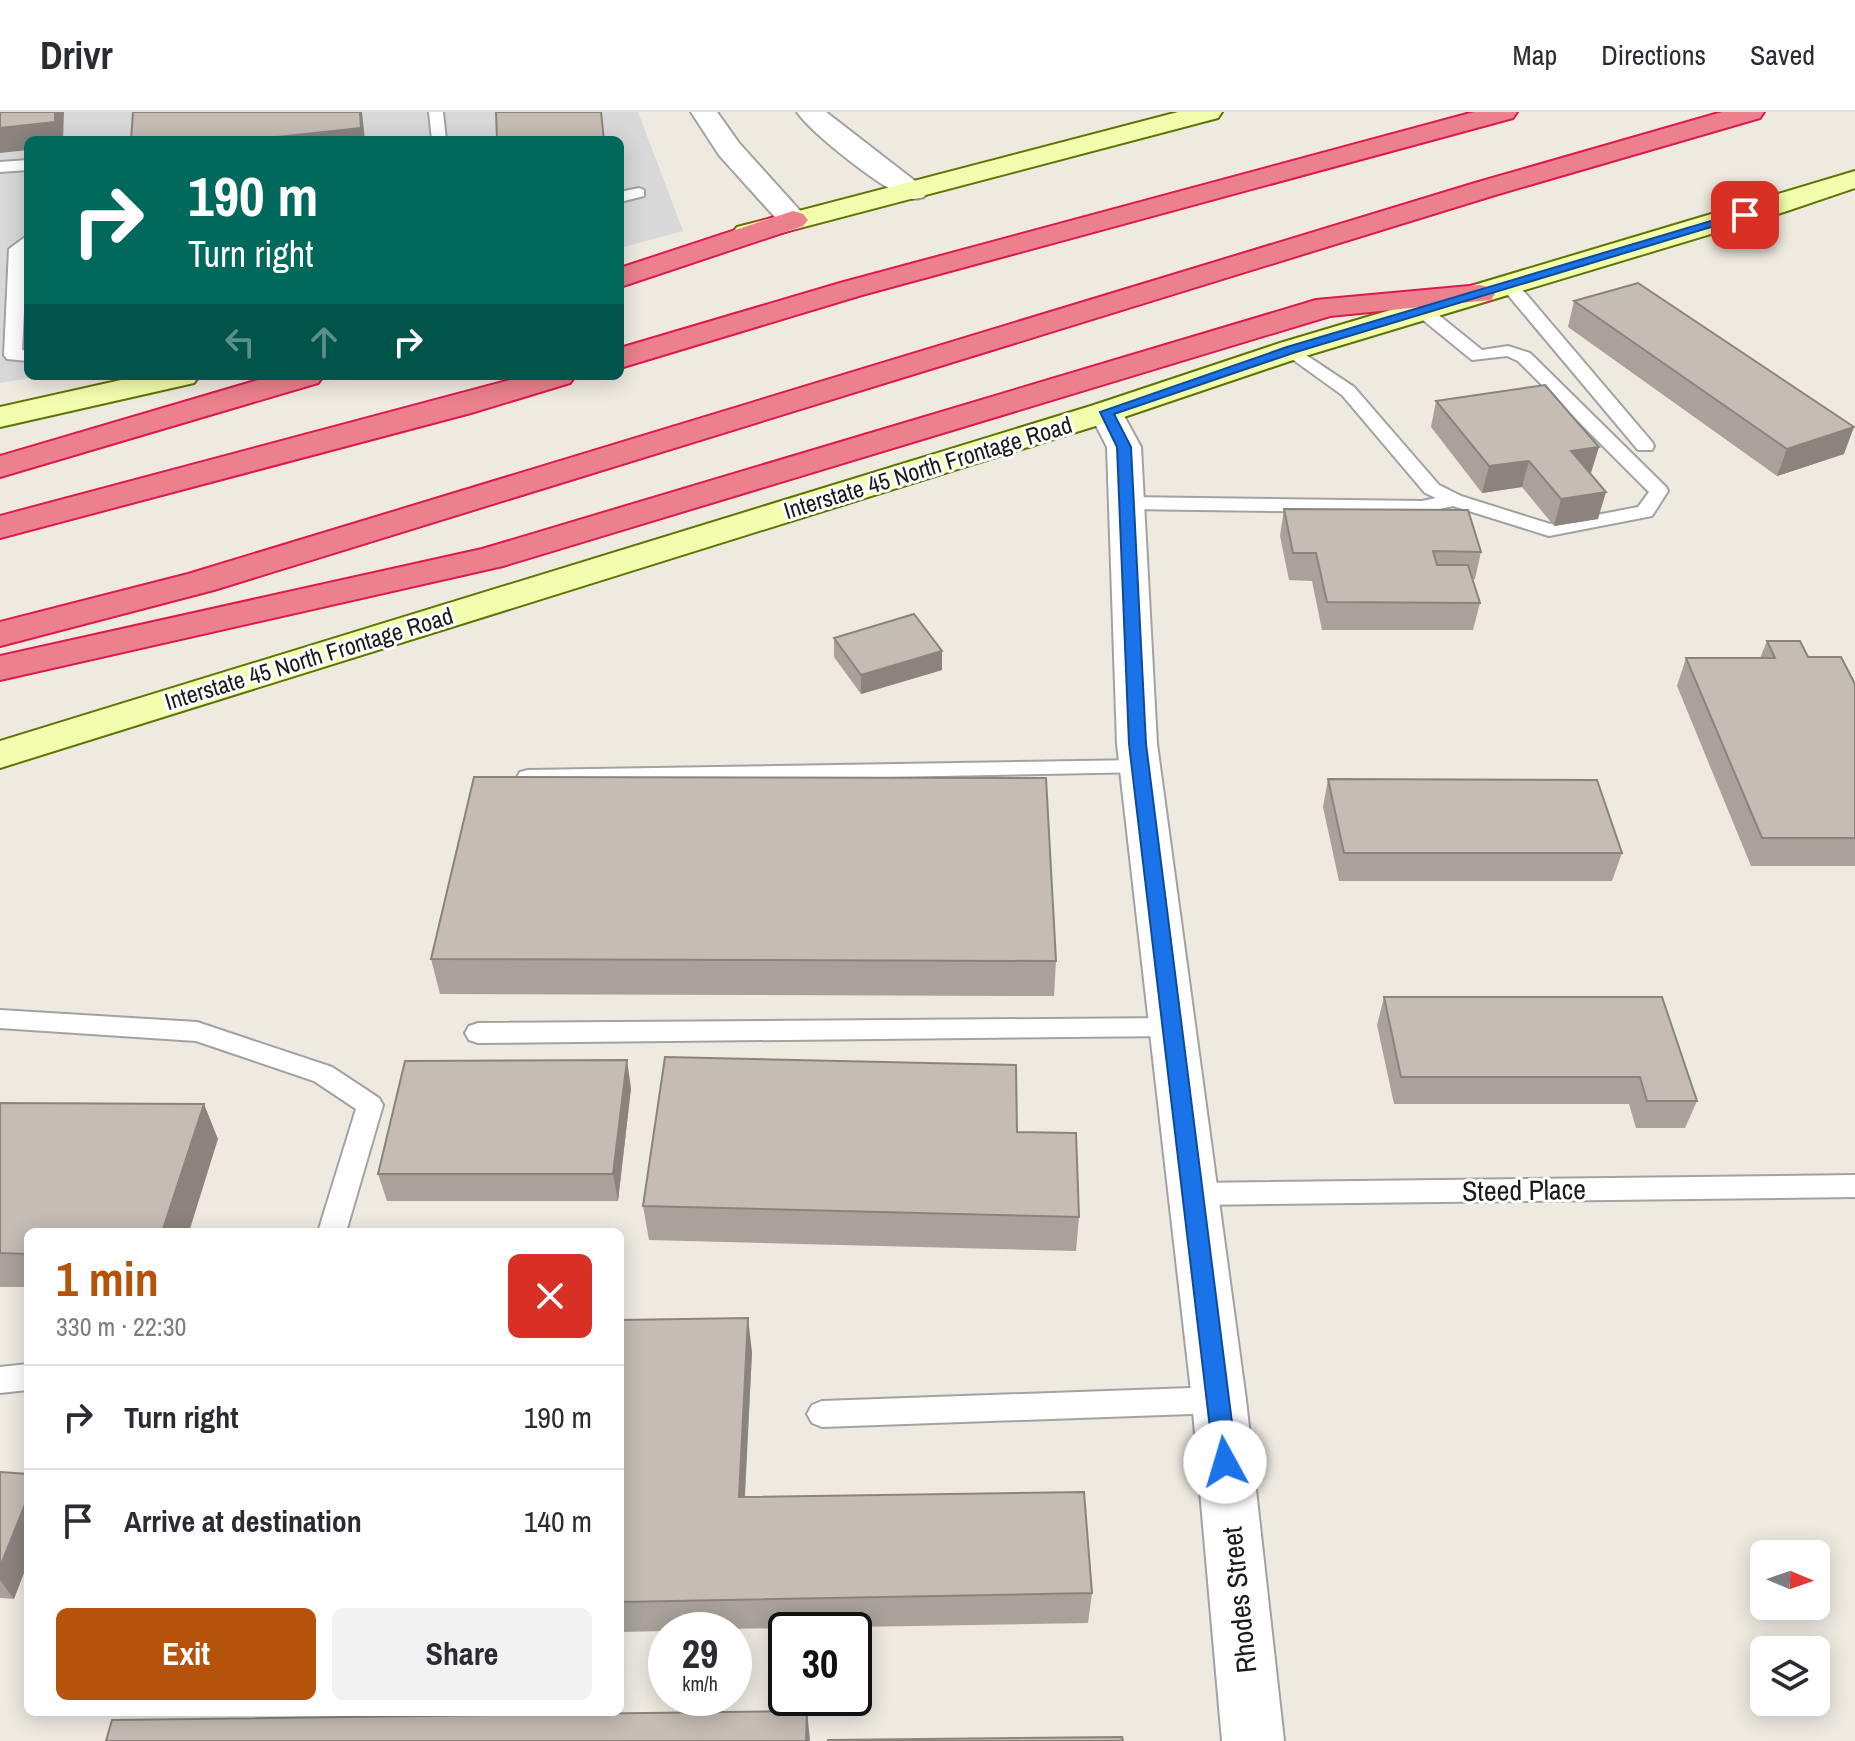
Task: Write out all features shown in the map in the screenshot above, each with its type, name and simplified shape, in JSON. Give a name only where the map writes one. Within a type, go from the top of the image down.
[{"type":"highway","points":[[624,357],[851,289],[1504,112]]},
{"type":"highway","points":[[0,634],[201,582],[1485,189],[1751,112]]},
{"type":"highway","points":[[624,277],[793,220]]},
{"type":"highway","points":[[0,668],[490,558],[1327,307],[1495,290]]},
{"type":"highway","points":[[0,467],[294,380]]},
{"type":"highway","points":[[0,527],[459,406],[546,380]]},
{"type":"main road","points":[[624,268],[793,220],[1209,112]]},
{"type":"main road","name":"Interstate 45 North Frontage Road","points":[[0,755],[1106,412],[1291,350],[1855,179]]},
{"type":"main road","points":[[0,417],[165,380]]},
{"type":"street","points":[[704,112],[729,149],[793,220]]},
{"type":"street","points":[[810,112],[880,170],[914,191]]},
{"type":"street","name":"Rhodes Street","points":[[1106,412],[1124,447],[1140,767],[1219,1400],[1253,1741]]},
{"type":"lane","points":[[436,112],[439,136]]},
{"type":"lane","points":[[0,167],[24,165]]},
{"type":"lane","points":[[624,196],[639,193]]},
{"type":"lane","points":[[14,358],[17,249],[24,243]]},
{"type":"lane","points":[[1495,290],[1645,446]]},
{"type":"lane","points":[[1291,350],[1348,391],[1432,489],[1454,500],[1549,530],[1645,512],[1659,491],[1524,357],[1508,351],[1478,356],[1424,312]]},
{"type":"lane","points":[[1126,503],[1422,507],[1454,500]]},
{"type":"lane","points":[[528,777],[1140,767]]},
{"type":"lane","points":[[0,1019],[197,1032],[323,1074],[370,1105],[333,1228]]},
{"type":"lane","points":[[478,1033],[1173,1027]]},
{"type":"lane","name":"Steed Place","points":[[1193,1194],[1855,1186]]},
{"type":"lane","points":[[0,1380],[24,1377]]},
{"type":"lane","points":[[822,1414],[1219,1400]]},
{"type":"shaded area","points":[[0,112],[638,112],[683,231],[624,247],[624,136],[24,136],[24,379],[0,383]]},
{"type":"building","points":[[0,112],[55,112],[55,122],[0,128]]},
{"type":"building","points":[[133,112],[360,112],[361,128],[286,136],[131,136]]},
{"type":"building","points":[[496,112],[601,112],[604,136],[497,136]]},
{"type":"building","points":[[1638,283],[1854,427],[1787,449],[1574,301]]},
{"type":"building","points":[[1545,385],[1599,447],[1571,451],[1606,492],[1561,499],[1529,461],[1489,466],[1436,401]]},
{"type":"building","points":[[1284,509],[1468,510],[1481,552],[1433,551],[1437,565],[1468,565],[1480,603],[1327,602],[1316,553],[1293,553]]},
{"type":"building","points":[[914,614],[942,651],[861,675],[834,638]]},
{"type":"building","points":[[1767,641],[1800,641],[1808,657],[1841,657],[1855,684],[1855,838],[1762,838],[1686,658],[1775,658]]},
{"type":"building","points":[[474,777],[1046,778],[1056,961],[431,959]]},
{"type":"building","points":[[1328,779],[1597,780],[1622,853],[1344,853]]},
{"type":"building","points":[[1384,997],[1662,997],[1697,1101],[1647,1101],[1640,1077],[1401,1077]]},
{"type":"building","points":[[665,1057],[1016,1065],[1017,1132],[1076,1133],[1079,1217],[643,1206]]},
{"type":"building","points":[[627,1060],[613,1174],[378,1174],[405,1061]]},
{"type":"building","points":[[0,1103],[204,1104],[163,1228],[24,1228],[24,1254],[0,1253]]},
{"type":"building","points":[[748,1318],[739,1497],[1084,1492],[1092,1593],[624,1602],[624,1320]]},
{"type":"building","points":[[0,1472],[24,1474],[24,1507],[0,1567]]},
{"type":"building","points":[[752,1712],[768,1712],[768,1716],[807,1716],[806,1741],[106,1741],[112,1720],[624,1716],[624,1713],[648,1713],[648,1716],[752,1716]]},
{"type":"building","points":[[1122,1737],[1123,1741],[828,1741],[828,1740]]},
{"type":"route","points":[[1225,1462],[1137,744],[1124,447],[1106,412],[1291,350],[1745,215]]}]
